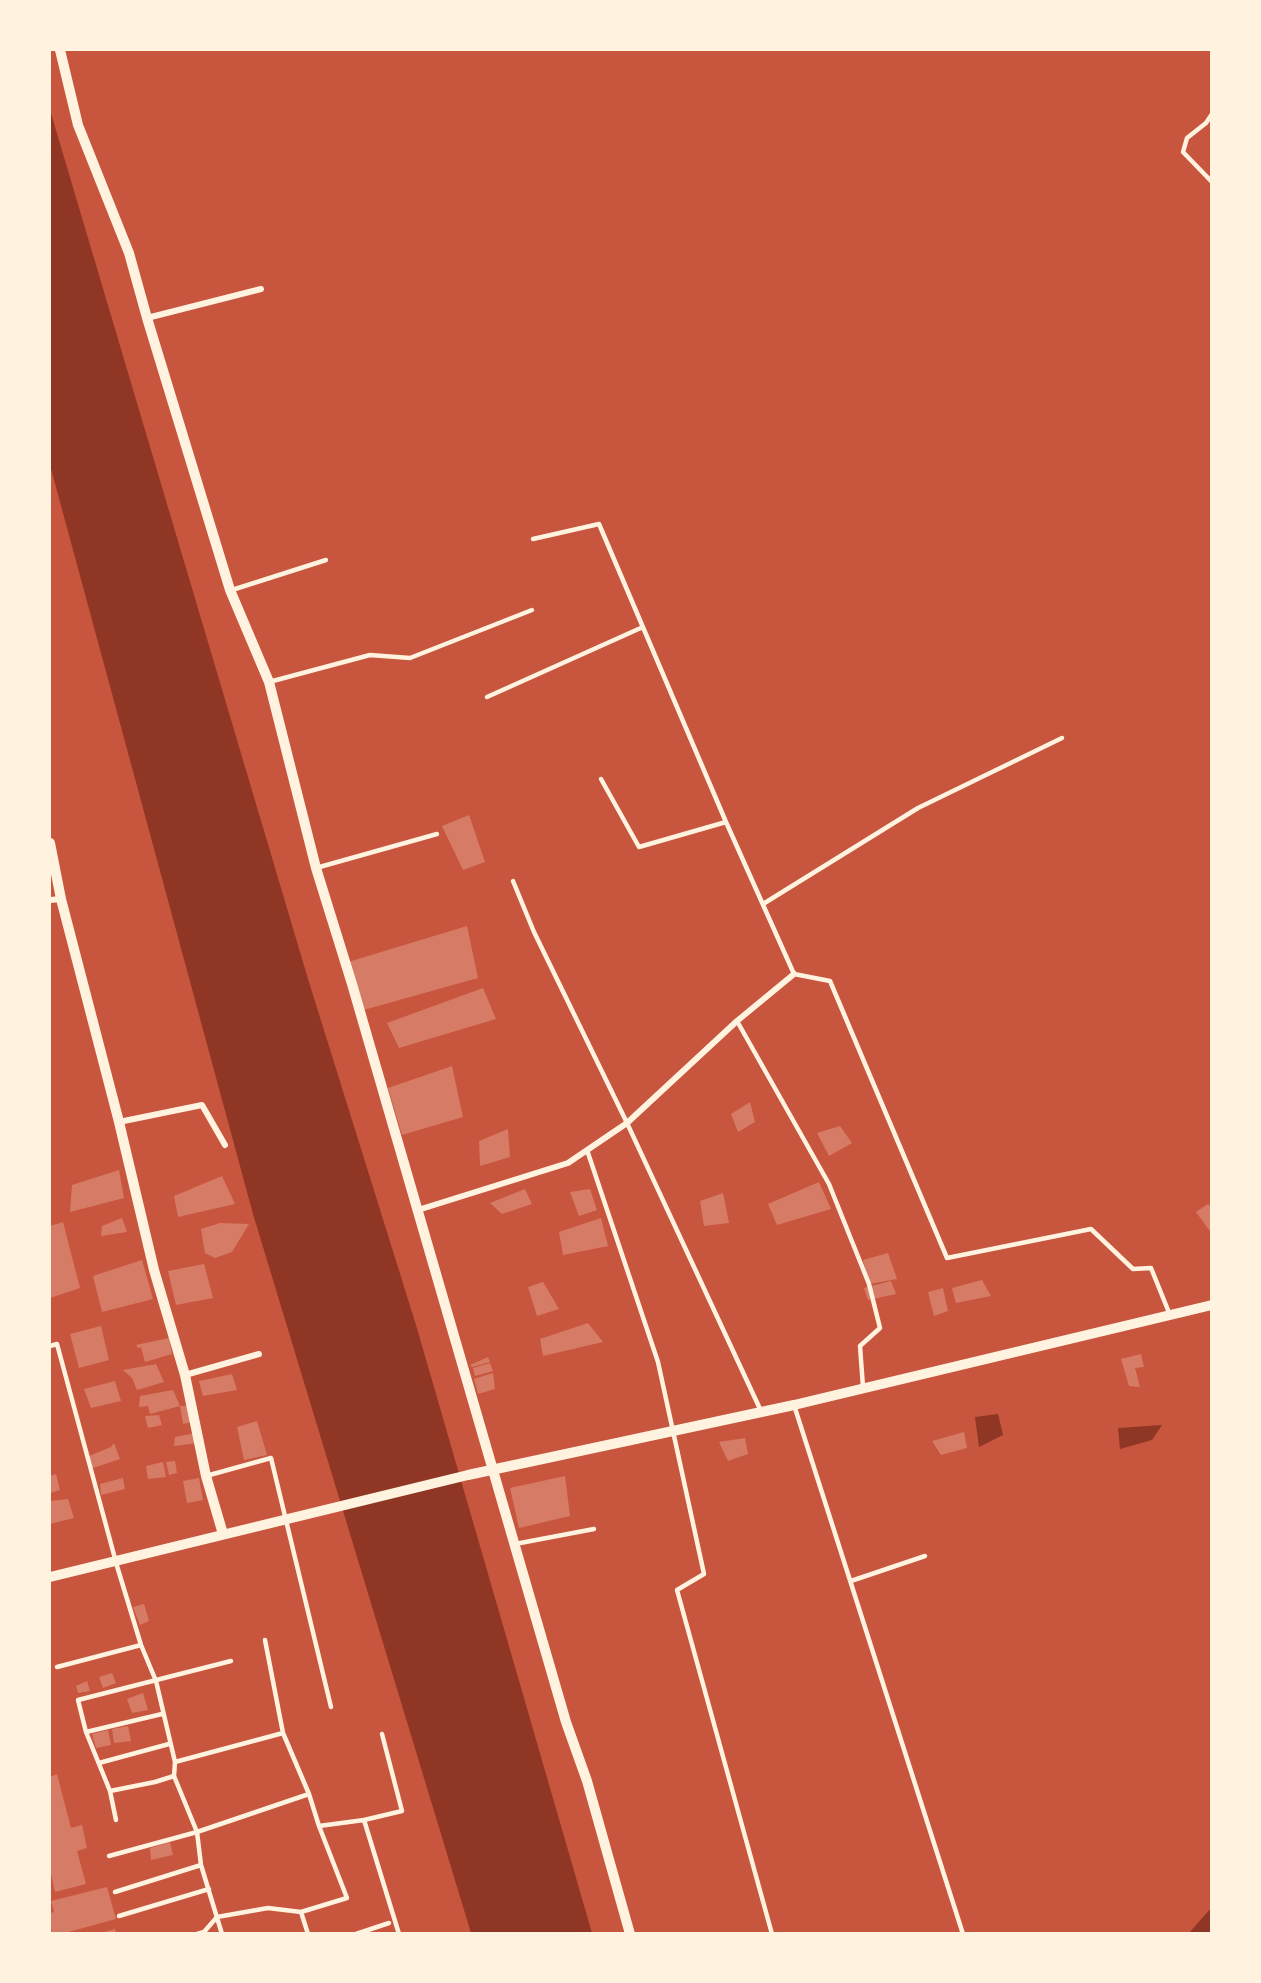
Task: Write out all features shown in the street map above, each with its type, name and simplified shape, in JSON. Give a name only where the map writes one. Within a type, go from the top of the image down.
[{"type":"street","points":[[60,50],[78,125],[129,253],[230,590],[269,682],[316,868],[352,984],[566,1722],[587,1781],[630,1934]]},
{"type":"street","points":[[147,318],[261,289]]},
{"type":"street","points":[[50,843],[154,1270],[185,1375],[206,1476],[223,1534]]},
{"type":"street","points":[[50,900],[62,899]]},
{"type":"street","points":[[418,1210],[568,1163],[627,1123],[737,1021],[794,974]]},
{"type":"street","points":[[119,1122],[202,1105],[225,1145]]},
{"type":"street","points":[[50,1577],[468,1475],[794,1405],[1212,1305]]},
{"type":"street","points":[[185,1375],[259,1354]]},
{"type":"lane","points":[[1212,114],[1206,123],[1186,138],[1184,152],[1212,182]]},
{"type":"lane","points":[[533,539],[599,524],[726,822],[794,974],[830,981],[948,1258],[1091,1229],[1133,1269],[1151,1268],[1170,1315]]},
{"type":"lane","points":[[230,590],[326,560]]},
{"type":"lane","points":[[269,682],[370,655],[410,658],[532,610]]},
{"type":"lane","points":[[487,697],[643,627]]},
{"type":"lane","points":[[763,904],[918,808],[1062,738]]},
{"type":"lane","points":[[601,780],[639,847],[726,822]]},
{"type":"lane","points":[[316,868],[437,834]]},
{"type":"lane","points":[[513,881],[534,932],[627,1123],[761,1412]]},
{"type":"lane","points":[[737,1021],[829,1184],[869,1284],[880,1328],[860,1346],[863,1389]]},
{"type":"lane","points":[[587,1150],[658,1362],[704,1575],[677,1590],[772,1934]]},
{"type":"lane","points":[[50,1346],[57,1344],[141,1646],[156,1681],[175,1762],[174,1776],[197,1832],[201,1866],[222,1934]]},
{"type":"lane","points":[[794,1405],[963,1934]]},
{"type":"lane","points":[[206,1476],[271,1458],[331,1707]]},
{"type":"lane","points":[[514,1544],[594,1529]]},
{"type":"lane","points":[[850,1581],[925,1556]]},
{"type":"lane","points":[[197,1934],[204,1932],[217,1917],[268,1908],[301,1912],[347,1898],[309,1794],[283,1734],[265,1640]]},
{"type":"lane","points":[[57,1667],[141,1646]]},
{"type":"lane","points":[[116,1820],[110,1791],[86,1732],[78,1700],[231,1662]]},
{"type":"lane","points":[[86,1732],[162,1714]]},
{"type":"lane","points":[[175,1762],[283,1734]]},
{"type":"lane","points":[[319,1826],[402,1812],[382,1734]]},
{"type":"lane","points":[[99,1763],[169,1744]]},
{"type":"lane","points":[[110,1791],[174,1776]]},
{"type":"lane","points":[[109,1856],[197,1832],[309,1794]]},
{"type":"lane","points":[[364,1820],[399,1934]]},
{"type":"lane","points":[[115,1892],[201,1866]]},
{"type":"lane","points":[[120,1916],[209,1889]]},
{"type":"lane","points":[[301,1912],[308,1934]]},
{"type":"lane","points":[[356,1934],[389,1923]]},
{"type":"shaded area","points":[[50,110],[308,979],[416,1325],[592,1933],[471,1933],[253,1214],[50,465]]},
{"type":"shaded area","points":[[998,1414],[1003,1435],[979,1447],[975,1417]]},
{"type":"shaded area","points":[[1162,1425],[1152,1440],[1120,1449],[1118,1428]]},
{"type":"shaded area","points":[[1211,1908],[1211,1933],[1189,1933]]},
{"type":"building","points":[[469,815],[485,862],[463,870],[442,826]]},
{"type":"building","points":[[467,926],[478,978],[360,1011],[345,963]]},
{"type":"building","points":[[483,988],[496,1019],[399,1048],[387,1023]]},
{"type":"building","points":[[452,1066],[463,1117],[402,1135],[388,1088]]},
{"type":"building","points":[[750,1102],[755,1122],[738,1132],[731,1114]]},
{"type":"building","points":[[840,1126],[852,1143],[829,1156],[817,1133]]},
{"type":"building","points":[[508,1129],[510,1157],[480,1166],[479,1141]]},
{"type":"building","points":[[119,1170],[124,1198],[70,1212],[72,1185]]},
{"type":"building","points":[[222,1176],[235,1204],[178,1217],[174,1196]]},
{"type":"building","points":[[819,1182],[831,1209],[777,1225],[768,1204]]},
{"type":"building","points":[[525,1189],[532,1204],[502,1214],[490,1203]]},
{"type":"building","points":[[590,1189],[597,1210],[579,1216],[570,1192]]},
{"type":"building","points":[[723,1193],[729,1223],[704,1226],[700,1201]]},
{"type":"building","points":[[1208,1204],[1212,1208],[1212,1234],[1196,1212]]},
{"type":"building","points":[[122,1218],[127,1232],[101,1236],[102,1226]]},
{"type":"building","points":[[601,1218],[608,1246],[563,1255],[559,1232]]},
{"type":"building","points":[[63,1222],[80,1288],[50,1298],[50,1226]]},
{"type":"building","points":[[220,1223],[249,1224],[232,1252],[215,1258],[205,1253],[201,1229]]},
{"type":"building","points":[[888,1253],[897,1279],[869,1284],[863,1260]]},
{"type":"building","points":[[142,1260],[153,1299],[102,1312],[93,1276]]},
{"type":"building","points":[[204,1264],[213,1298],[176,1305],[168,1271]]},
{"type":"building","points":[[982,1280],[991,1296],[956,1303],[952,1288]]},
{"type":"building","points":[[891,1281],[896,1294],[868,1300],[864,1288]]},
{"type":"building","points":[[543,1282],[559,1309],[537,1316],[528,1287]]},
{"type":"building","points":[[943,1288],[948,1311],[934,1316],[928,1292]]},
{"type":"building","points":[[588,1323],[603,1342],[543,1356],[540,1339]]},
{"type":"building","points":[[101,1326],[109,1360],[79,1368],[70,1334]]},
{"type":"building","points":[[169,1338],[172,1354],[145,1362],[141,1347],[138,1348],[136,1345]]},
{"type":"building","points":[[1141,1354],[1144,1367],[1135,1368],[1140,1387],[1129,1386],[1121,1359]]},
{"type":"building","points":[[488,1357],[490,1362],[472,1367],[470,1365]]},
{"type":"building","points":[[490,1363],[493,1371],[475,1376],[473,1368]]},
{"type":"building","points":[[156,1364],[164,1382],[137,1390],[132,1378],[123,1370]]},
{"type":"building","points":[[493,1373],[495,1389],[478,1394],[474,1379]]},
{"type":"building","points":[[232,1374],[237,1390],[203,1396],[199,1381]]},
{"type":"building","points":[[115,1381],[121,1401],[91,1408],[84,1389]]},
{"type":"building","points":[[173,1390],[180,1406],[150,1414],[148,1406],[139,1407],[140,1396]]},
{"type":"building","points":[[180,1406],[192,1406],[193,1422],[183,1424]]},
{"type":"building","points":[[159,1415],[162,1425],[148,1428],[145,1416]]},
{"type":"building","points":[[257,1421],[267,1455],[244,1460],[237,1427]]},
{"type":"building","points":[[964,1432],[967,1448],[941,1455],[932,1441]]},
{"type":"building","points":[[196,1433],[198,1443],[174,1446],[175,1437]]},
{"type":"building","points":[[745,1438],[748,1454],[728,1461],[719,1442]]},
{"type":"building","points":[[114,1443],[120,1459],[93,1468],[89,1456],[111,1447]]},
{"type":"building","points":[[175,1461],[177,1473],[169,1475],[166,1462]]},
{"type":"building","points":[[163,1462],[166,1477],[148,1479],[146,1466]]},
{"type":"building","points":[[56,1474],[60,1490],[50,1493],[50,1476]]},
{"type":"building","points":[[565,1476],[570,1516],[519,1528],[510,1488]]},
{"type":"building","points":[[123,1478],[125,1489],[101,1495],[100,1484]]},
{"type":"building","points":[[199,1478],[203,1500],[187,1503],[183,1481]]},
{"type":"building","points":[[68,1499],[74,1518],[50,1524],[50,1501]]},
{"type":"building","points":[[144,1604],[149,1621],[140,1625],[133,1607]]},
{"type":"building","points":[[112,1673],[116,1683],[103,1688],[99,1677]]},
{"type":"building","points":[[87,1681],[90,1691],[78,1693],[76,1686]]},
{"type":"building","points":[[143,1693],[148,1710],[132,1713],[127,1699]]},
{"type":"building","points":[[128,1726],[131,1741],[114,1743],[112,1729]]},
{"type":"building","points":[[108,1730],[111,1745],[96,1748],[92,1734]]},
{"type":"building","points":[[57,1774],[71,1828],[82,1825],[87,1848],[77,1851],[86,1884],[55,1892],[50,1870],[50,1777]]},
{"type":"building","points":[[170,1842],[173,1855],[151,1860],[150,1848]]},
{"type":"building","points":[[107,1887],[116,1919],[61,1934],[52,1934],[50,1913],[54,1912],[51,1901]]},
{"type":"building","points":[[115,1929],[116,1934],[101,1934],[101,1933]]}]
